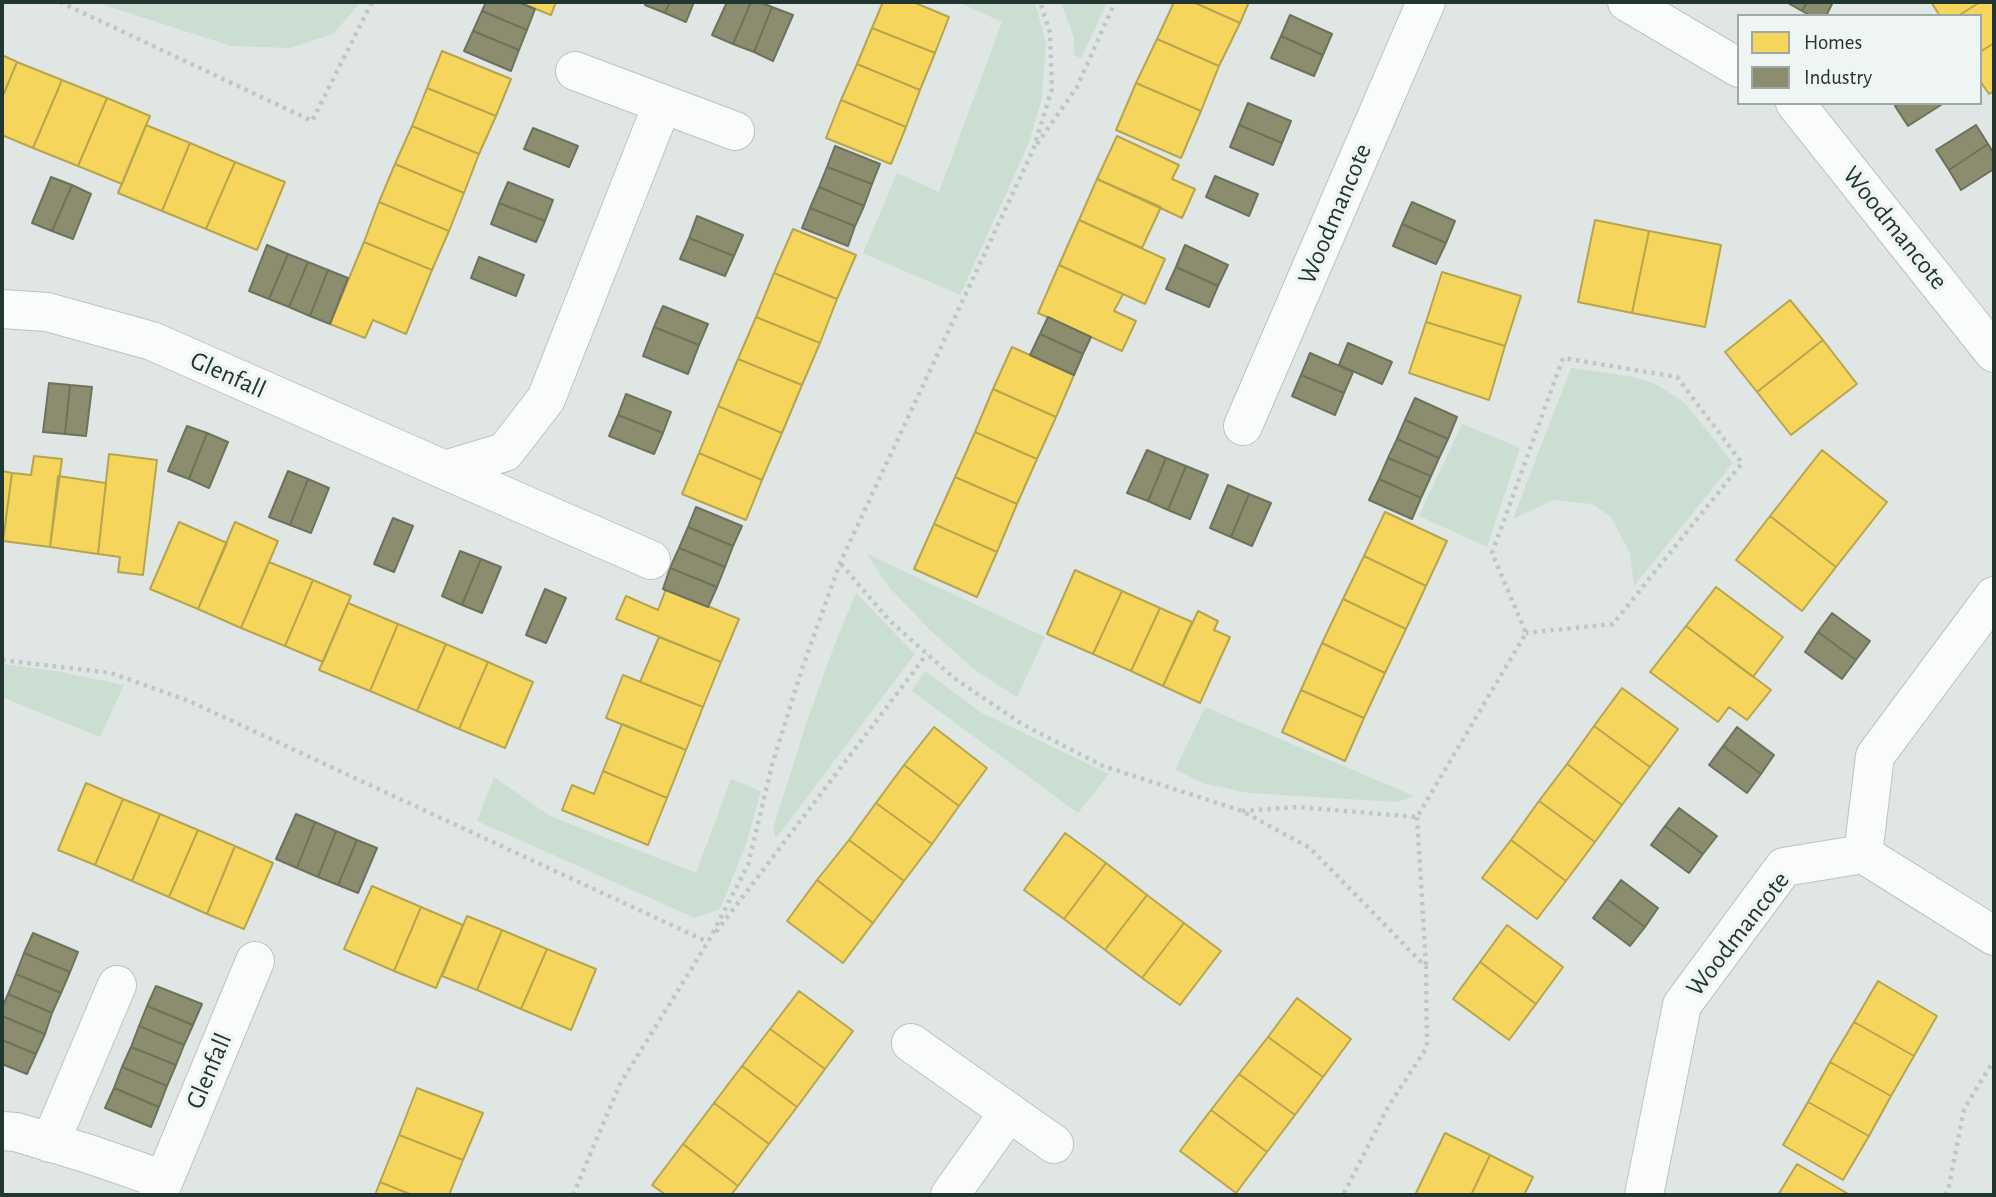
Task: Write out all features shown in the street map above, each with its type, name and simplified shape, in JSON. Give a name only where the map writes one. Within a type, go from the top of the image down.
[{"type":"street","name":"Woodmancote","points":[[1243,426],[1426,2]]},
{"type":"street","points":[[1627,2],[1737,67]]},
{"type":"street","points":[[575,71],[734,131]]},
{"type":"street","points":[[444,470],[505,452],[546,399],[662,105]]},
{"type":"street","name":"Woodmancote","points":[[1797,105],[1994,353]]},
{"type":"street","name":"Glenfall","points":[[2,309],[47,312],[152,341],[652,560]]},
{"type":"street","points":[[1994,596],[1875,756],[1863,854],[1994,936]]},
{"type":"street","name":"Woodmancote","points":[[1644,1195],[1682,1005],[1784,867],[1863,854]]},
{"type":"street","name":"Glenfall","points":[[2,1131],[16,1132],[50,1143],[161,1188],[255,961]]},
{"type":"street","points":[[50,1143],[117,985]]},
{"type":"street","points":[[911,1043],[1054,1144]]},
{"type":"street","points":[[950,1195],[1009,1112]]},
{"type":"path","points":[[60,2],[312,121],[372,2]]},
{"type":"path","points":[[573,1195],[620,1084],[708,942],[748,865],[783,729],[840,563],[1033,150],[1052,89],[1050,33],[1040,2]]},
{"type":"path","points":[[1033,150],[1077,87],[1115,2]]},
{"type":"path","points":[[1563,358],[1677,377],[1742,463],[1613,624],[1526,634],[1492,553],[1563,358]]},
{"type":"path","points":[[840,563],[889,620],[954,678],[1022,724],[1102,766],[1242,811],[1310,848],[1426,967]]},
{"type":"path","points":[[1343,1195],[1388,1107],[1427,1047],[1426,967],[1417,817],[1526,634]]},
{"type":"path","points":[[708,942],[927,654]]},
{"type":"path","points":[[2,660],[111,673],[189,701],[708,942]]},
{"type":"path","points":[[1242,811],[1297,807],[1417,817]]},
{"type":"path","points":[[1945,1195],[1964,1109],[1994,1060]]},
{"type":"green space","points":[[95,2],[361,2],[333,34],[290,48],[231,46]]},
{"type":"green space","points":[[958,2],[1035,2],[1046,44],[1042,98],[1028,145],[960,295],[863,253],[897,173],[939,192],[1002,22]]},
{"type":"green space","points":[[1061,2],[1107,2],[1081,59],[1074,54],[1074,38]]},
{"type":"green space","points":[[1571,368],[1629,376],[1653,383],[1685,403],[1733,463],[1634,586],[1630,553],[1611,517],[1592,504],[1553,500],[1513,519]]},
{"type":"green space","points":[[1462,424],[1520,448],[1487,547],[1419,516]]},
{"type":"green space","points":[[867,554],[1045,637],[1017,697],[976,671],[929,629],[889,587]]},
{"type":"green space","points":[[856,593],[915,654],[776,838],[773,829],[807,721]]},
{"type":"green space","points":[[2,664],[50,670],[124,685],[100,737],[2,697]]},
{"type":"green space","points":[[925,671],[982,713],[1109,774],[1078,813],[912,691]]},
{"type":"green space","points":[[1205,707],[1414,796],[1397,802],[1249,793],[1206,784],[1175,770]]},
{"type":"green space","points":[[494,777],[550,816],[696,873],[731,779],[761,791],[746,844],[720,909],[695,918],[477,821]]},
{"type":"building: Homes","points":[[518,2],[556,2],[551,15]]},
{"type":"building: Homes","points":[[883,2],[913,2],[949,17],[935,53],[872,28]]},
{"type":"building: Homes","points":[[1174,2],[1193,2],[1240,23],[1219,66],[1157,39]]},
{"type":"building: Homes","points":[[1193,2],[1249,2],[1240,23]]},
{"type":"building: Homes","points":[[1931,2],[1980,2],[1961,14],[1939,14]]},
{"type":"building: Homes","points":[[1980,2],[1994,2],[1994,43],[1982,51],[1982,14],[1961,14]]},
{"type":"building: Homes","points":[[872,28],[935,53],[920,90],[857,64]]},
{"type":"building: Homes","points":[[1157,39],[1219,66],[1201,111],[1136,83]]},
{"type":"building: Homes","points":[[1994,43],[1994,91],[1989,94],[1982,84],[1982,51]]},
{"type":"building: Homes","points":[[442,51],[511,79],[496,116],[427,88]]},
{"type":"building: Homes","points":[[2,55],[17,62],[2,98]]},
{"type":"building: Homes","points":[[17,62],[62,80],[33,148],[2,135],[2,98]]},
{"type":"building: Homes","points":[[857,64],[920,90],[906,127],[841,100]]},
{"type":"building: Homes","points":[[62,80],[107,98],[78,166],[33,148]]},
{"type":"building: Homes","points":[[1136,83],[1201,111],[1181,158],[1116,130]]},
{"type":"building: Homes","points":[[427,88],[496,116],[479,154],[412,126]]},
{"type":"building: Homes","points":[[107,98],[150,116],[122,184],[78,166]]},
{"type":"building: Homes","points":[[841,100],[906,127],[891,164],[826,138]]},
{"type":"building: Homes","points":[[146,125],[190,143],[162,211],[118,193]]},
{"type":"building: Homes","points":[[412,126],[479,154],[464,193],[395,164]]},
{"type":"building: Homes","points":[[1117,136],[1179,165],[1172,179],[1195,189],[1182,218],[1097,179]]},
{"type":"building: Homes","points":[[190,143],[235,162],[206,229],[162,211]]},
{"type":"building: Homes","points":[[235,162],[285,182],[257,250],[206,229]]},
{"type":"building: Homes","points":[[395,164],[464,193],[449,231],[379,202]]},
{"type":"building: Homes","points":[[1097,179],[1161,207],[1142,248],[1079,220]]},
{"type":"building: Homes","points":[[379,202],[449,231],[432,270],[364,242]]},
{"type":"building: Homes","points":[[1079,220],[1165,259],[1145,304],[1059,265]]},
{"type":"building: Homes","points":[[1595,220],[1649,231],[1632,313],[1578,302]]},
{"type":"building: Homes","points":[[793,229],[856,255],[837,299],[774,273]]},
{"type":"building: Homes","points":[[1649,231],[1721,245],[1705,327],[1632,313]]},
{"type":"building: Homes","points":[[364,242],[432,270],[406,334],[373,320],[365,338],[330,324]]},
{"type":"building: Homes","points":[[1059,265],[1123,294],[1114,311],[1136,321],[1122,351],[1038,313]]},
{"type":"building: Homes","points":[[1442,272],[1521,296],[1505,346],[1426,322]]},
{"type":"building: Homes","points":[[774,273],[837,299],[820,343],[756,317]]},
{"type":"building: Homes","points":[[1790,300],[1823,340],[1757,392],[1725,352]]},
{"type":"building: Homes","points":[[756,317],[820,343],[802,385],[738,359]]},
{"type":"building: Homes","points":[[1426,322],[1505,346],[1489,400],[1409,373]]},
{"type":"building: Homes","points":[[1823,340],[1857,384],[1791,435],[1757,392]]},
{"type":"building: Homes","points":[[1012,347],[1074,375],[1056,417],[993,389]]},
{"type":"building: Homes","points":[[738,359],[802,385],[782,433],[718,406]]},
{"type":"building: Homes","points":[[993,389],[1056,417],[1037,459],[975,432]]},
{"type":"building: Homes","points":[[718,406],[782,433],[762,480],[699,453]]},
{"type":"building: Homes","points":[[975,432],[1037,459],[1017,504],[955,477]]},
{"type":"building: Homes","points":[[1822,450],[1887,502],[1836,567],[1770,516]]},
{"type":"building: Homes","points":[[699,453],[762,480],[746,520],[682,494]]},
{"type":"building: Homes","points":[[109,454],[157,460],[143,575],[118,572],[120,557],[98,554]]},
{"type":"building: Homes","points":[[34,456],[62,459],[50,547],[3,541],[12,473],[31,475]]},
{"type":"building: Homes","points":[[2,471],[12,473],[3,541],[2,541]]},
{"type":"building: Homes","points":[[58,476],[106,483],[98,554],[50,547]]},
{"type":"building: Homes","points":[[955,477],[1017,504],[997,552],[934,524]]},
{"type":"building: Homes","points":[[1385,512],[1447,541],[1426,586],[1364,556]]},
{"type":"building: Homes","points":[[1770,516],[1836,567],[1802,611],[1736,560]]},
{"type":"building: Homes","points":[[179,522],[227,543],[198,609],[150,589]]},
{"type":"building: Homes","points":[[235,522],[278,541],[241,628],[198,609]]},
{"type":"building: Homes","points":[[934,524],[997,552],[977,597],[914,569]]},
{"type":"building: Homes","points":[[1364,556],[1426,586],[1406,629],[1343,599]]},
{"type":"building: Homes","points":[[269,562],[313,580],[285,646],[241,628]]},
{"type":"building: Homes","points":[[1075,570],[1122,591],[1093,654],[1047,634]]},
{"type":"building: Homes","points":[[313,580],[351,596],[323,662],[285,646]]},
{"type":"building: Homes","points":[[1716,587],[1783,637],[1753,677],[1686,626]]},
{"type":"building: Homes","points":[[666,589],[739,619],[721,662],[616,619],[626,596],[658,610]]},
{"type":"building: Homes","points":[[1122,591],[1160,608],[1131,671],[1093,654]]},
{"type":"building: Homes","points":[[1343,599],[1406,629],[1385,673],[1322,643]]},
{"type":"building: Homes","points":[[348,603],[398,624],[370,691],[319,670]]},
{"type":"building: Homes","points":[[1160,608],[1192,622],[1163,686],[1131,671]]},
{"type":"building: Homes","points":[[1198,611],[1218,621],[1214,630],[1230,637],[1200,703],[1163,686]]},
{"type":"building: Homes","points":[[398,624],[446,644],[417,711],[370,691]]},
{"type":"building: Homes","points":[[1686,626],[1771,690],[1747,720],[1729,707],[1718,722],[1650,672]]},
{"type":"building: Homes","points":[[659,637],[721,662],[703,707],[640,682]]},
{"type":"building: Homes","points":[[1322,643],[1385,673],[1364,718],[1301,690]]},
{"type":"building: Homes","points":[[446,644],[488,662],[459,729],[417,711]]},
{"type":"building: Homes","points":[[488,662],[533,682],[505,748],[459,729]]},
{"type":"building: Homes","points":[[623,675],[703,707],[686,750],[606,718]]},
{"type":"building: Homes","points":[[1622,688],[1678,729],[1650,767],[1594,726]]},
{"type":"building: Homes","points":[[1301,690],[1364,718],[1345,761],[1282,732]]},
{"type":"building: Homes","points":[[622,724],[686,750],[667,798],[603,771]]},
{"type":"building: Homes","points":[[1594,726],[1650,767],[1622,805],[1567,764]]},
{"type":"building: Homes","points":[[934,727],[987,768],[959,806],[904,765]]},
{"type":"building: Homes","points":[[1567,764],[1622,805],[1595,842],[1539,801]]},
{"type":"building: Homes","points":[[904,765],[959,806],[932,844],[876,803]]},
{"type":"building: Homes","points":[[603,771],[667,798],[648,845],[562,810],[572,785],[594,794]]},
{"type":"building: Homes","points":[[86,783],[123,799],[95,865],[58,850]]},
{"type":"building: Homes","points":[[123,799],[160,814],[132,881],[95,865]]},
{"type":"building: Homes","points":[[1539,801],[1595,842],[1566,881],[1511,840]]},
{"type":"building: Homes","points":[[876,803],[932,844],[904,881],[849,840]]},
{"type":"building: Homes","points":[[160,814],[198,830],[169,897],[132,881]]},
{"type":"building: Homes","points":[[198,830],[235,846],[207,914],[169,897]]},
{"type":"building: Homes","points":[[1065,833],[1106,863],[1064,919],[1024,890]]},
{"type":"building: Homes","points":[[849,840],[904,881],[873,923],[817,880]]},
{"type":"building: Homes","points":[[1511,840],[1566,881],[1537,919],[1482,878]]},
{"type":"building: Homes","points":[[235,846],[273,863],[244,929],[207,914]]},
{"type":"building: Homes","points":[[1106,863],[1147,895],[1105,950],[1064,919]]},
{"type":"building: Homes","points":[[817,880],[873,923],[843,963],[787,921]]},
{"type":"building: Homes","points":[[372,886],[421,907],[394,971],[344,949]]},
{"type":"building: Homes","points":[[1147,895],[1184,923],[1142,978],[1105,950]]},
{"type":"building: Homes","points":[[421,907],[463,925],[436,988],[394,971]]},
{"type":"building: Homes","points":[[467,916],[502,930],[477,990],[442,976]]},
{"type":"building: Homes","points":[[1184,923],[1221,951],[1180,1005],[1142,978]]},
{"type":"building: Homes","points":[[1507,925],[1563,967],[1536,1004],[1480,962]]},
{"type":"building: Homes","points":[[502,930],[547,949],[521,1009],[477,990]]},
{"type":"building: Homes","points":[[547,949],[596,969],[571,1030],[521,1009]]},
{"type":"building: Homes","points":[[1480,962],[1536,1004],[1509,1040],[1453,999]]},
{"type":"building: Homes","points":[[1878,981],[1937,1016],[1914,1056],[1854,1022]]},
{"type":"building: Homes","points":[[799,991],[853,1031],[825,1069],[770,1029]]},
{"type":"building: Homes","points":[[1297,998],[1351,1039],[1323,1077],[1268,1037]]},
{"type":"building: Homes","points":[[1854,1022],[1914,1056],[1891,1096],[1830,1062]]},
{"type":"building: Homes","points":[[770,1029],[825,1069],[797,1107],[742,1066]]},
{"type":"building: Homes","points":[[1268,1037],[1323,1077],[1295,1115],[1239,1074]]},
{"type":"building: Homes","points":[[1830,1062],[1891,1096],[1869,1136],[1808,1102]]},
{"type":"building: Homes","points":[[742,1066],[797,1107],[769,1144],[714,1103]]},
{"type":"building: Homes","points":[[1239,1074],[1295,1115],[1267,1152],[1211,1110]]},
{"type":"building: Homes","points":[[417,1088],[483,1113],[463,1160],[399,1135]]},
{"type":"building: Homes","points":[[1808,1102],[1869,1136],[1843,1180],[1783,1145]]},
{"type":"building: Homes","points":[[714,1103],[769,1144],[738,1186],[683,1144]]},
{"type":"building: Homes","points":[[1211,1110],[1267,1152],[1236,1193],[1180,1151]]},
{"type":"building: Homes","points":[[1445,1133],[1490,1155],[1471,1195],[1415,1195]]},
{"type":"building: Homes","points":[[399,1135],[463,1160],[449,1195],[412,1195],[380,1182]]},
{"type":"building: Homes","points":[[683,1144],[738,1186],[731,1195],[666,1195],[652,1185]]},
{"type":"building: Homes","points":[[1490,1155],[1533,1177],[1524,1195],[1471,1195]]},
{"type":"building: Homes","points":[[1797,1164],[1850,1195],[1778,1195]]},
{"type":"building: Homes","points":[[380,1182],[412,1195],[375,1195]]},
{"type":"building: Industry","points":[[486,2],[518,2],[535,9],[527,30],[482,11]]},
{"type":"building: Industry","points":[[646,2],[670,2],[665,13],[645,5]]},
{"type":"building: Industry","points":[[670,2],[694,2],[686,22],[665,13]]},
{"type":"building: Industry","points":[[727,2],[751,2],[733,44],[712,35]]},
{"type":"building: Industry","points":[[751,2],[772,7],[754,52],[733,44]]},
{"type":"building: Industry","points":[[1786,2],[1807,2],[1802,11]]},
{"type":"building: Industry","points":[[1807,2],[1833,2],[1827,14],[1807,14],[1802,11]]},
{"type":"building: Industry","points":[[772,7],[793,15],[773,61],[754,52]]},
{"type":"building: Industry","points":[[482,11],[527,30],[519,50],[473,31]]},
{"type":"building: Industry","points":[[1290,15],[1332,34],[1323,55],[1281,36]]},
{"type":"building: Industry","points":[[473,31],[519,50],[511,71],[464,51]]},
{"type":"building: Industry","points":[[1281,36],[1323,55],[1314,76],[1271,58]]},
{"type":"building: Industry","points":[[1248,103],[1291,121],[1282,143],[1239,125]]},
{"type":"building: Industry","points":[[1896,105],[1941,105],[1908,126]]},
{"type":"building: Industry","points":[[1239,125],[1282,143],[1273,165],[1230,147]]},
{"type":"building: Industry","points":[[1976,125],[1988,144],[1949,170],[1936,150]]},
{"type":"building: Industry","points":[[533,128],[578,146],[569,167],[524,149]]},
{"type":"building: Industry","points":[[1988,144],[1994,154],[1994,169],[1961,190],[1949,170]]},
{"type":"building: Industry","points":[[835,146],[880,164],[872,184],[827,167]]},
{"type":"building: Industry","points":[[827,167],[872,184],[864,206],[819,187]]},
{"type":"building: Industry","points":[[1215,176],[1258,194],[1249,216],[1206,197]]},
{"type":"building: Industry","points":[[51,177],[72,185],[52,231],[32,223]]},
{"type":"building: Industry","points":[[508,182],[553,200],[545,221],[499,203]]},
{"type":"building: Industry","points":[[72,185],[91,194],[73,239],[52,231]]},
{"type":"building: Industry","points":[[819,187],[864,206],[855,226],[810,208]]},
{"type":"building: Industry","points":[[1412,202],[1455,221],[1446,243],[1402,224]]},
{"type":"building: Industry","points":[[499,203],[545,221],[536,242],[491,224]]},
{"type":"building: Industry","points":[[810,208],[855,226],[848,246],[802,228]]},
{"type":"building: Industry","points":[[697,216],[743,235],[734,256],[689,238]]},
{"type":"building: Industry","points":[[1402,224],[1446,243],[1436,264],[1393,246]]},
{"type":"building: Industry","points":[[689,238],[734,256],[725,276],[680,259]]},
{"type":"building: Industry","points":[[267,245],[288,254],[269,299],[249,291]]},
{"type":"building: Industry","points":[[1185,245],[1228,265],[1218,286],[1176,267]]},
{"type":"building: Industry","points":[[288,254],[308,262],[289,307],[269,299]]},
{"type":"building: Industry","points":[[479,257],[524,275],[516,296],[471,278]]},
{"type":"building: Industry","points":[[308,262],[328,270],[310,316],[289,307]]},
{"type":"building: Industry","points":[[1176,267],[1218,286],[1209,307],[1166,289]]},
{"type":"building: Industry","points":[[328,270],[348,278],[330,324],[310,316]]},
{"type":"building: Industry","points":[[663,306],[708,324],[699,345],[654,327]]},
{"type":"building: Industry","points":[[1048,317],[1091,337],[1083,354],[1040,334]]},
{"type":"building: Industry","points":[[654,327],[699,345],[688,374],[643,356]]},
{"type":"building: Industry","points":[[1040,334],[1083,354],[1074,375],[1030,355]]},
{"type":"building: Industry","points":[[1348,343],[1392,362],[1382,384],[1339,365]]},
{"type":"building: Industry","points":[[1310,353],[1353,372],[1344,393],[1301,375]]},
{"type":"building: Industry","points":[[1301,375],[1344,393],[1335,415],[1292,396]]},
{"type":"building: Industry","points":[[49,383],[70,385],[65,434],[43,432]]},
{"type":"building: Industry","points":[[70,385],[92,387],[86,436],[65,434]]},
{"type":"building: Industry","points":[[626,394],[671,412],[663,433],[618,415]]},
{"type":"building: Industry","points":[[1415,398],[1457,417],[1448,439],[1405,420]]},
{"type":"building: Industry","points":[[618,415],[663,433],[654,454],[609,436]]},
{"type":"building: Industry","points":[[1405,420],[1448,439],[1439,458],[1397,439]]},
{"type":"building: Industry","points":[[187,426],[207,433],[189,479],[168,471]]},
{"type":"building: Industry","points":[[207,433],[228,442],[209,488],[189,479]]},
{"type":"building: Industry","points":[[1397,439],[1439,458],[1431,476],[1388,458]]},
{"type":"building: Industry","points":[[1147,450],[1166,458],[1148,501],[1127,493]]},
{"type":"building: Industry","points":[[1166,458],[1186,466],[1168,510],[1148,501]]},
{"type":"building: Industry","points":[[1388,458],[1431,476],[1421,498],[1379,479]]},
{"type":"building: Industry","points":[[1186,466],[1208,475],[1190,519],[1168,510]]},
{"type":"building: Industry","points":[[288,471],[308,479],[290,525],[269,517]]},
{"type":"building: Industry","points":[[308,479],[329,488],[311,533],[290,525]]},
{"type":"building: Industry","points":[[1379,479],[1421,498],[1412,519],[1369,500]]},
{"type":"building: Industry","points":[[1228,485],[1249,494],[1231,537],[1210,528]]},
{"type":"building: Industry","points":[[1249,494],[1271,503],[1252,546],[1231,537]]},
{"type":"building: Industry","points":[[696,507],[742,526],[733,546],[688,527]]},
{"type":"building: Industry","points":[[393,518],[413,526],[394,572],[374,564]]},
{"type":"building: Industry","points":[[688,527],[733,546],[725,567],[679,548]]},
{"type":"building: Industry","points":[[679,548],[725,567],[717,587],[670,568]]},
{"type":"building: Industry","points":[[460,551],[481,559],[462,605],[442,596]]},
{"type":"building: Industry","points":[[481,559],[501,567],[482,613],[462,605]]},
{"type":"building: Industry","points":[[670,568],[717,587],[708,607],[663,589]]},
{"type":"building: Industry","points":[[545,589],[566,598],[546,643],[526,635]]},
{"type":"building: Industry","points":[[1832,613],[1870,641],[1856,660],[1818,632]]},
{"type":"building: Industry","points":[[1818,632],[1856,660],[1842,679],[1805,652]]},
{"type":"building: Industry","points":[[1737,727],[1774,755],[1761,774],[1723,746]]},
{"type":"building: Industry","points":[[1723,746],[1761,774],[1747,793],[1709,765]]},
{"type":"building: Industry","points":[[1679,808],[1717,836],[1703,854],[1665,826]]},
{"type":"building: Industry","points":[[296,814],[315,822],[297,868],[276,859]]},
{"type":"building: Industry","points":[[315,822],[336,831],[318,877],[297,868]]},
{"type":"building: Industry","points":[[1665,826],[1703,854],[1689,873],[1651,845]]},
{"type":"building: Industry","points":[[336,831],[357,840],[338,885],[318,877]]},
{"type":"building: Industry","points":[[357,840],[377,848],[358,893],[338,885]]},
{"type":"building: Industry","points":[[1621,880],[1658,908],[1645,927],[1607,899]]},
{"type":"building: Industry","points":[[1607,899],[1645,927],[1630,946],[1593,918]]},
{"type":"building: Industry","points":[[33,933],[78,952],[70,972],[24,953]]},
{"type":"building: Industry","points":[[24,953],[70,972],[61,993],[16,974]]},
{"type":"building: Industry","points":[[16,974],[61,993],[52,1013],[8,994]]},
{"type":"building: Industry","points":[[156,986],[202,1004],[193,1025],[147,1006]]},
{"type":"building: Industry","points":[[8,994],[52,1013],[45,1034],[2,1016],[2,1008]]},
{"type":"building: Industry","points":[[147,1006],[193,1025],[184,1045],[139,1026]]},
{"type":"building: Industry","points":[[2,1016],[45,1034],[36,1054],[2,1040]]},
{"type":"building: Industry","points":[[139,1026],[184,1045],[176,1065],[131,1047]]},
{"type":"building: Industry","points":[[2,1040],[36,1054],[27,1074],[2,1064]]},
{"type":"building: Industry","points":[[131,1047],[176,1065],[167,1086],[122,1067]]},
{"type":"building: Industry","points":[[122,1067],[167,1086],[159,1107],[114,1088]]},
{"type":"building: Industry","points":[[114,1088],[159,1107],[151,1127],[105,1108]]}]
